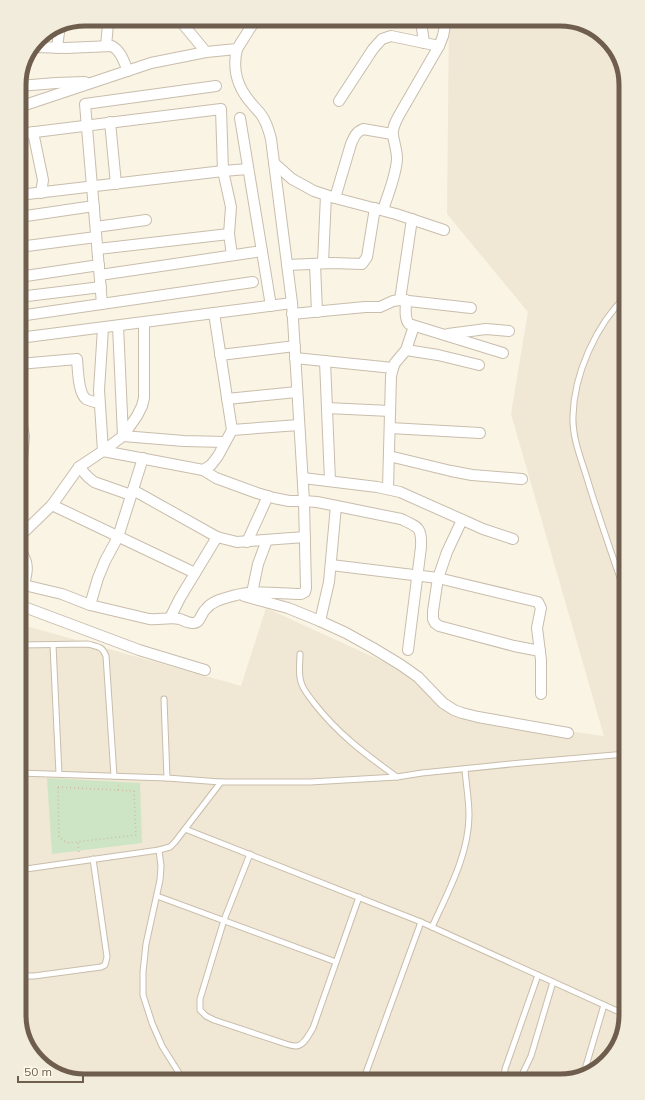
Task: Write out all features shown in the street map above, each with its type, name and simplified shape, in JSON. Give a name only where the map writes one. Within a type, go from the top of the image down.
[{"type":"street","points":[[106,46],[108,26]]},
{"type":"street","points":[[184,26],[206,52]]},
{"type":"street","points":[[26,585],[62,594],[90,605],[149,619],[158,620],[170,618],[193,623],[197,623],[205,609],[212,603],[238,594],[264,592],[302,594],[305,592],[307,582],[303,478],[292,303],[274,163],[268,125],[262,115],[243,92],[235,71],[234,60],[237,49],[251,26]]},
{"type":"street","points":[[422,26],[424,43]]},
{"type":"street","points":[[287,265],[362,264],[367,257],[379,209],[393,179],[397,160],[397,150],[392,134],[398,117],[444,36],[445,26]]},
{"type":"street","points":[[57,48],[59,33]]},
{"type":"street","points":[[339,101],[373,49],[382,39],[391,36],[439,46]]},
{"type":"street","points":[[40,47],[112,46],[117,49],[128,71]]},
{"type":"street","points":[[26,105],[151,63],[206,52],[237,49]]},
{"type":"street","points":[[26,85],[96,82]]},
{"type":"street","points":[[102,304],[85,104],[216,86]]},
{"type":"street","points":[[26,133],[221,109],[223,171],[231,207],[229,234],[232,255]]},
{"type":"street","points":[[240,118],[271,306]]},
{"type":"street","points":[[110,122],[116,184]]},
{"type":"street","points":[[317,312],[319,264],[330,196],[351,144],[359,131],[363,129],[392,134]]},
{"type":"street","points":[[33,132],[43,180],[41,193]]},
{"type":"street","points":[[274,163],[292,179],[314,191],[379,209],[444,230]]},
{"type":"street","points":[[26,194],[248,169]]},
{"type":"street","points":[[26,216],[94,206]]},
{"type":"street","points":[[412,219],[403,300],[406,321],[414,326],[503,353]]},
{"type":"street","points":[[26,246],[96,232],[146,220]]},
{"type":"street","points":[[98,249],[229,234]]},
{"type":"street","points":[[26,277],[262,251]]},
{"type":"street","points":[[26,315],[253,282]]},
{"type":"street","points":[[26,296],[101,287]]},
{"type":"street","points":[[292,314],[380,307],[393,301],[403,300],[471,308]]},
{"type":"street","points":[[26,337],[292,303]]},
{"type":"street","points":[[203,470],[211,465],[218,456],[232,430],[214,313]]},
{"type":"street","points":[[26,530],[52,505],[79,467],[123,436],[137,416],[144,398],[144,322]]},
{"type":"street","points":[[118,326],[123,436]]},
{"type":"street","points":[[388,488],[392,368],[406,350],[414,326]]},
{"type":"street","points":[[103,328],[99,390],[103,451]]},
{"type":"street","points":[[442,335],[486,329],[509,331]]},
{"type":"street","points":[[220,355],[294,346]]},
{"type":"street","points":[[406,350],[438,355],[479,365]]},
{"type":"street","points":[[295,358],[392,368]]},
{"type":"street","points":[[26,363],[77,359],[82,394],[86,399],[99,403]]},
{"type":"street","points":[[325,361],[330,481]]},
{"type":"street","points":[[227,399],[297,392]]},
{"type":"street","points":[[327,408],[390,411]]},
{"type":"street","points":[[232,430],[300,425]]},
{"type":"street","points":[[390,428],[480,433]]},
{"type":"street","points":[[123,436],[184,441],[225,442]]},
{"type":"street","points":[[103,451],[203,470],[216,478],[268,496],[288,501],[304,501],[336,506],[401,519],[419,529],[421,536],[418,576],[408,650]]},
{"type":"street","points":[[389,456],[472,475],[522,479]]},
{"type":"street","points":[[90,605],[105,561],[118,537],[142,458]]},
{"type":"street","points":[[79,467],[94,482],[132,492],[217,536],[237,542],[305,536]]},
{"type":"street","points":[[303,478],[388,488],[483,529],[514,539]]},
{"type":"street","points":[[247,542],[268,496]]},
{"type":"street","points":[[52,505],[195,573]]},
{"type":"street","points":[[320,621],[329,582],[336,506]]},
{"type":"street","points":[[462,520],[447,552],[438,578],[432,611],[435,623],[439,626],[514,646],[540,651]]},
{"type":"street","points":[[170,618],[180,598],[217,536]]},
{"type":"street","points":[[252,593],[258,564],[267,540]]},
{"type":"street","points":[[26,561],[26,574]]},
{"type":"street","points":[[331,565],[438,578],[538,602],[541,608],[537,628],[541,660],[542,694]]},
{"type":"street","points":[[238,594],[288,608],[320,621],[373,648],[418,677],[443,703],[454,710],[478,717],[568,733]]},
{"type":"street","points":[[26,608],[139,650],[204,670]]},
{"type":"lane","points":[[619,304],[610,315],[587,353],[578,383],[573,416],[576,440],[597,513],[619,576]]},
{"type":"lane","points":[[26,644],[88,644],[99,647],[103,650],[106,656],[114,776]]},
{"type":"lane","points":[[54,645],[59,774]]},
{"type":"lane","points":[[300,654],[299,673],[301,683],[326,719],[363,753],[397,777]]},
{"type":"lane","points":[[164,699],[167,778]]},
{"type":"lane","points":[[26,773],[167,778],[220,782],[310,782],[397,777],[619,755]]},
{"type":"lane","points":[[432,927],[455,876],[463,853],[469,815],[465,769]]},
{"type":"lane","points":[[26,869],[159,850],[170,847],[176,842],[220,782]]},
{"type":"lane","points":[[186,828],[421,922],[619,1012]]},
{"type":"lane","points":[[159,850],[161,866],[160,880],[146,944],[143,972],[143,995],[152,1023],[162,1046],[180,1074]]},
{"type":"lane","points":[[250,854],[224,920],[200,999],[200,1010],[206,1016],[214,1020],[286,1044],[296,1046],[301,1045],[313,1028],[359,897]]},
{"type":"lane","points":[[26,976],[101,967],[105,965],[106,957],[93,859]]},
{"type":"lane","points":[[157,896],[336,962]]},
{"type":"lane","points":[[366,1074],[421,922]]},
{"type":"lane","points":[[505,1074],[505,1069],[538,975]]},
{"type":"lane","points":[[524,1074],[531,1056],[553,982]]},
{"type":"lane","points":[[585,1068],[604,1006]]},
{"type":"path","points":[[58,787],[134,791],[136,835],[78,842],[68,843],[59,837],[58,787]]},
{"type":"path","points":[[78,842],[79,861]]},
{"type":"shaded area","points":[[449,26],[564,26],[586,32],[599,41],[613,59],[618,74],[619,85],[619,1015],[617,1030],[611,1044],[604,1054],[593,1064],[575,1072],[560,1074],[81,1074],[59,1068],[46,1059],[36,1048],[29,1034],[26,1015],[26,626],[241,686],[266,608],[406,672],[478,719],[604,736],[511,414],[528,312],[447,214]]},
{"type":"green space","points":[[47,778],[140,783],[142,843],[52,854]]}]
